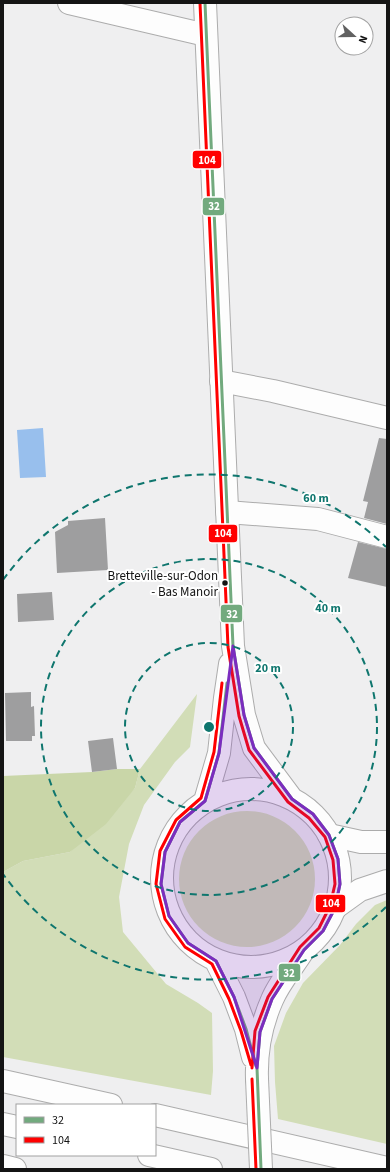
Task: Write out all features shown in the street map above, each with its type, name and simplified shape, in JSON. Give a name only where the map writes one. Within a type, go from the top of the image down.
[{"type":"main road","points":[[69,3],[206,36]]},
{"type":"main road","points":[[205,3],[233,646],[244,715],[254,748],[292,799]]},
{"type":"main road","points":[[221,381],[387,418]]},
{"type":"main road","points":[[227,512],[318,519],[387,537]]},
{"type":"main road","points":[[205,801],[219,753],[224,698],[233,646]]},
{"type":"main road","points":[[261,1169],[257,1073],[260,1032],[272,999],[304,950],[323,931],[335,908],[340,884],[338,859],[329,835],[313,814],[292,799],[263,789],[233,790],[205,801],[180,822],[165,852],[161,884],[169,916],[188,943],[216,961],[246,968],[276,964],[304,950]]},
{"type":"main road","points":[[329,835],[361,842],[387,842]]},
{"type":"main road","points":[[335,908],[360,890],[387,881]]},
{"type":"main road","points":[[216,961],[234,997],[246,1029],[257,1073]]},
{"type":"main road","points":[[3,1081],[106,1104]]},
{"type":"main road","points":[[156,1115],[387,1168]]},
{"type":"main road","points":[[3,1124],[16,1127]]},
{"type":"main road","points":[[153,1156],[211,1169]]},
{"type":"main road","points":[[3,1166],[15,1169]]},
{"type":"highlighted area","points":[[233,646],[244,715],[254,748],[292,799],[313,814],[329,835],[338,859],[340,884],[335,908],[323,931],[304,950],[272,999],[260,1032],[257,1068],[234,997],[216,961],[188,943],[169,916],[161,884],[165,852],[180,822],[205,801],[219,753]]},
{"type":"green space","points":[[197,694],[190,747],[175,762],[144,805],[129,844],[119,897],[123,932],[166,984],[212,1013],[213,1071],[211,1095],[3,1057],[3,872],[23,861],[70,852],[135,788],[140,769]]},
{"type":"green space","points":[[117,769],[140,769],[135,788],[106,824],[70,852],[23,861],[3,872],[3,776],[92,772]]},
{"type":"green space","points":[[240,811],[254,811],[273,816],[285,822],[300,836],[310,853],[314,866],[314,892],[310,905],[304,917],[290,932],[285,936],[267,944],[254,947],[240,947],[221,942],[209,936],[194,922],[190,917],[182,899],[179,886],[179,872],[184,853],[190,841],[204,826],[209,822],[227,814]]},
{"type":"green space","points":[[387,900],[387,1144],[278,1119],[274,1046],[286,1013],[303,983],[340,945],[356,924],[375,905]]},
{"type":"water","points":[[43,428],[46,477],[20,478],[17,430]]},
{"type":"building","points":[[379,438],[387,439],[387,524],[364,518],[368,502],[363,501]]},
{"type":"building","points":[[105,518],[108,570],[57,573],[55,532],[68,525],[68,521]]},
{"type":"building","points":[[358,542],[387,549],[387,587],[348,578]]},
{"type":"building","points":[[52,592],[54,620],[18,622],[17,594]]},
{"type":"building","points":[[31,692],[31,707],[34,706],[35,736],[32,736],[32,741],[6,741],[5,693]]},
{"type":"building","points":[[113,738],[117,769],[92,772],[88,741]]},
{"type":"transit line","name":"104","points":[[200,3],[228,647],[239,716],[249,750],[288,802],[309,818],[325,837],[333,860],[335,884],[330,906],[319,928],[300,947],[268,997],[255,1031],[252,1068]]},
{"type":"transit line","name":"32","points":[[205,3],[233,646],[244,715],[254,748],[292,799],[313,814],[329,835],[338,859],[340,884],[335,908],[323,931],[304,950],[272,999],[260,1032],[257,1068],[261,1169]]},
{"type":"transit line","name":"104","points":[[222,683],[214,752],[201,798],[176,820],[160,851],[156,884],[165,919],[185,947],[212,964],[229,999],[241,1031],[251,1065]]},
{"type":"transit line","name":"32","points":[[205,801],[219,753],[227,683]]},
{"type":"transit line","name":"32","points":[[205,801],[180,822],[165,852],[161,884],[169,916],[188,943],[216,961],[234,997],[246,1029],[256,1066]]},
{"type":"transit line","name":"104","points":[[252,1079],[256,1169]]},
{"type":"place","name":"Bretteville-sur-Odon - Bas Manoir","points":[[225,583]]}]
